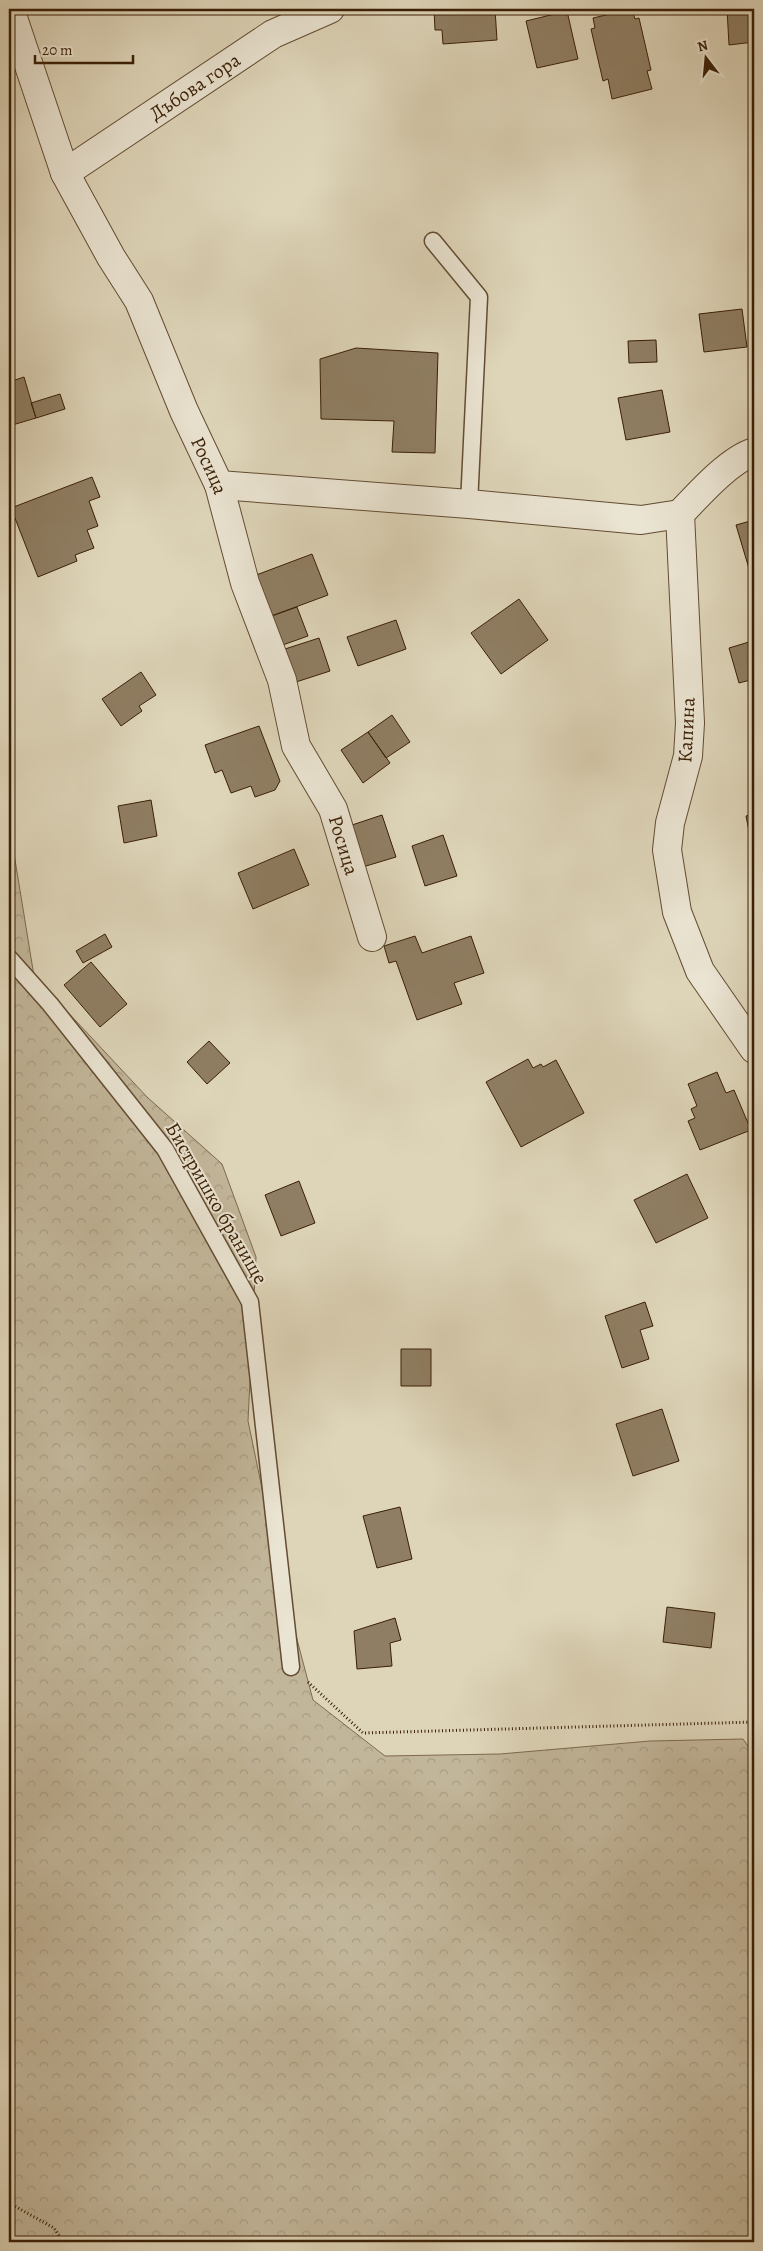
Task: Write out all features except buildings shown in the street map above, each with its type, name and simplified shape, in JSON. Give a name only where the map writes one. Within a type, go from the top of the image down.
[{"type":"street","name":"Росица","points":[[10,9],[64,174],[110,257],[139,301],[184,411],[219,485],[245,583],[282,680],[296,746],[334,809],[372,937]]},
{"type":"street","name":"Дъбова гора","points":[[64,174],[274,34],[330,9]]},
{"type":"street","points":[[219,485],[469,504],[642,520],[680,514],[711,482],[747,454],[754,452]]},
{"type":"street","name":"Капина","points":[[680,514],[690,723],[688,756],[670,823],[667,850],[677,912],[700,971],[754,1049]]},
{"type":"lane","points":[[434,241],[480,297],[469,504]]},
{"type":"lane","name":"Бистришко бранище","points":[[9,958],[50,1004],[165,1148],[250,1302],[291,1667]]},
{"type":"path","points":[[291,1667],[363,1733],[754,1722]]},
{"type":"path","points":[[9,2203],[54,2228],[63,2242]]},
{"type":"green space","points":[[9,823],[34,976],[147,1097],[222,1164],[256,1257],[248,1421],[280,1575],[313,1700],[385,1756],[500,1754],[650,1741],[743,1739],[754,1755],[754,2242],[9,2242]]}]
